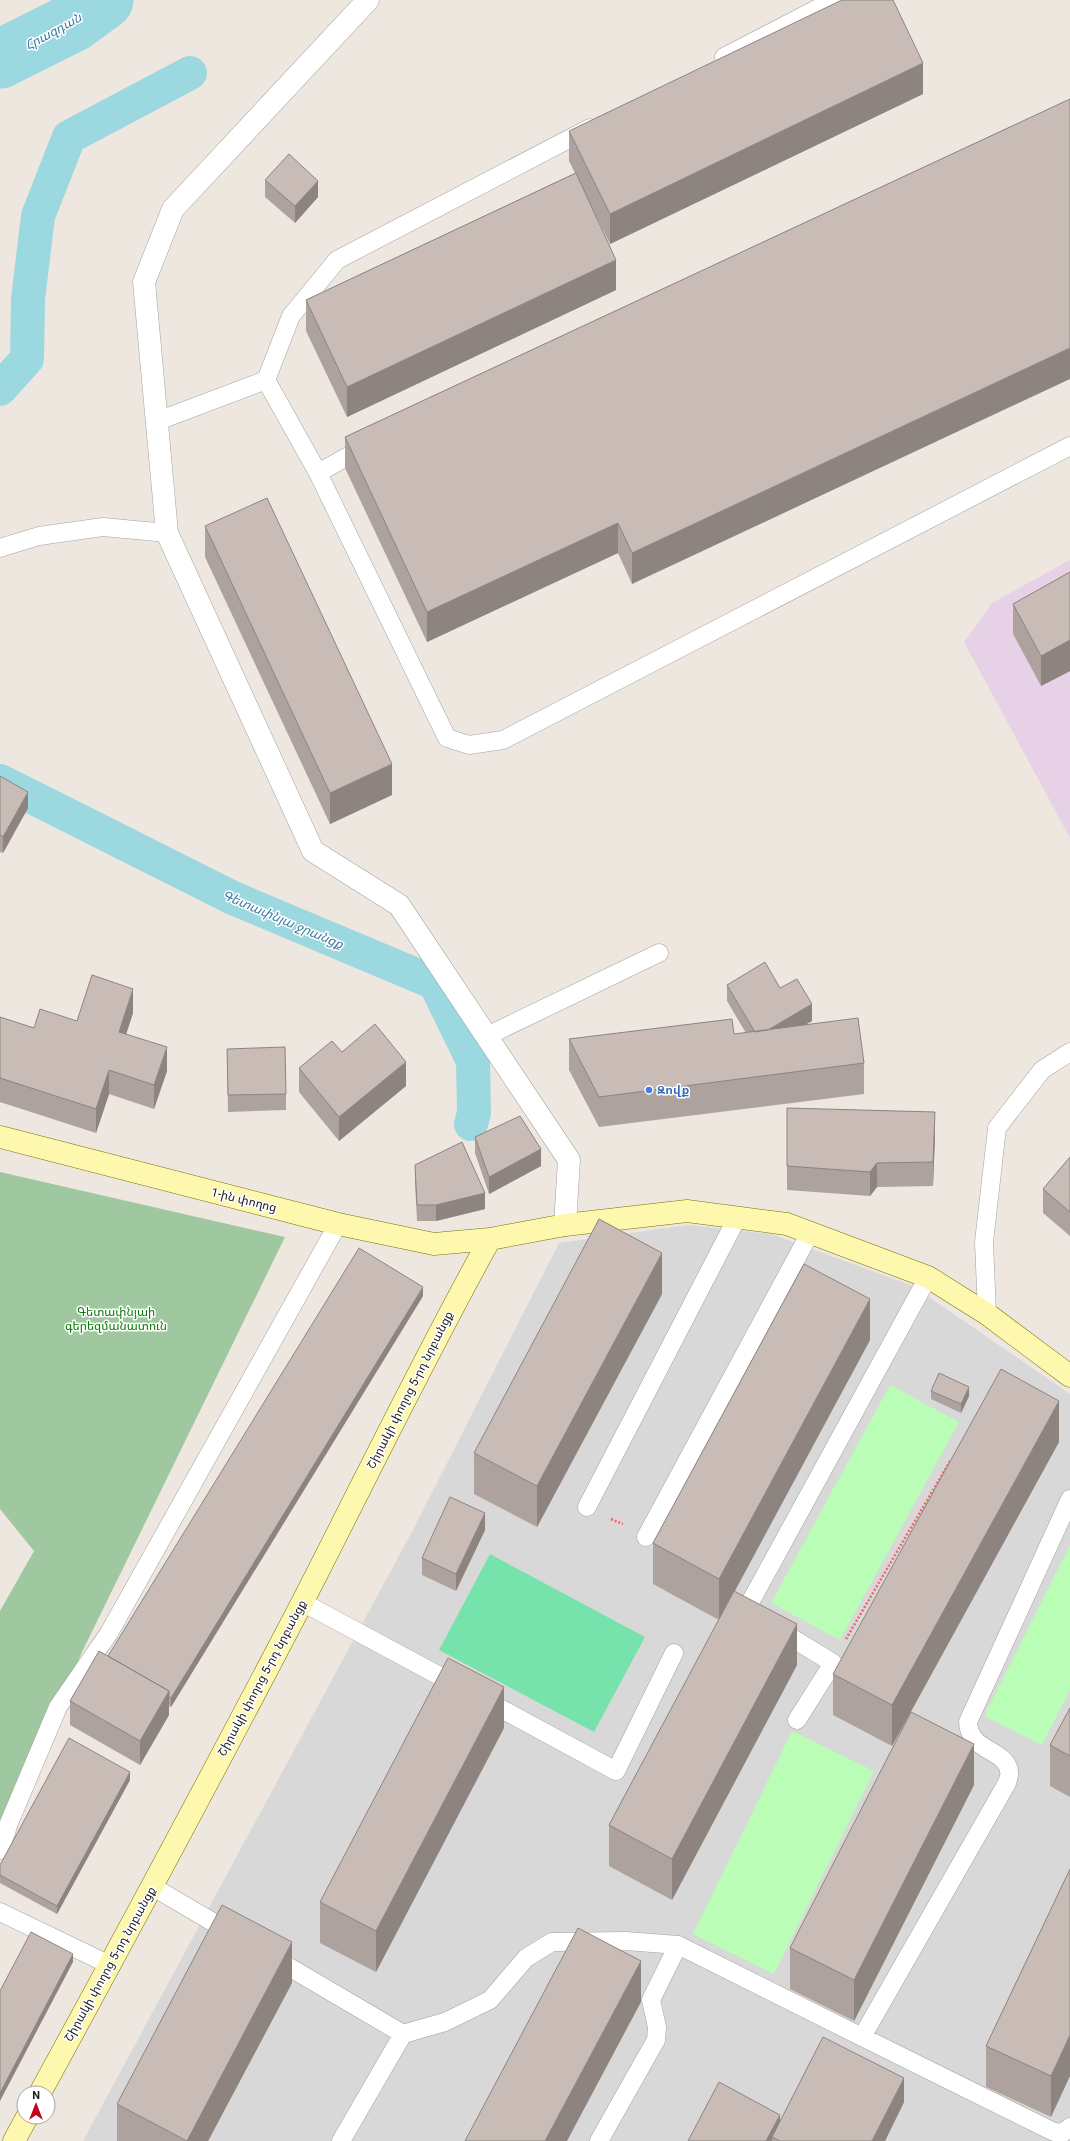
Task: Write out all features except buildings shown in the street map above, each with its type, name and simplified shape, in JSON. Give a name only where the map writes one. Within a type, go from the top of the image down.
[{"type":"main road","name":"1-ին փողոց","points":[[0,1137],[338,1224],[434,1244],[490,1239]]},
{"type":"main road","points":[[490,1239],[565,1224],[687,1212],[787,1224],[928,1277],[987,1314],[1070,1376]]},
{"type":"main road","name":"Շիրակի փողոց 5-րդ նրբանցք","points":[[44,2085],[153,1887],[302,1602],[448,1315],[490,1239]]},
{"type":"main road","points":[[14,2141],[23,2125]]},
{"type":"street","points":[[368,0],[173,209],[144,282],[167,532],[313,851],[399,905],[569,1160],[565,1224]]},
{"type":"lane","points":[[708,66],[834,0]]},
{"type":"lane","points":[[156,422],[266,380],[291,316],[337,260],[603,121]]},
{"type":"lane","points":[[266,380],[318,473],[447,738],[469,744],[503,740],[1070,446]]},
{"type":"lane","points":[[318,473],[381,439]]},
{"type":"lane","points":[[0,548],[39,536],[103,527],[167,532]]},
{"type":"lane","points":[[487,1036],[659,953]]},
{"type":"lane","points":[[987,1314],[984,1242],[997,1128],[1042,1070],[1070,1052]]},
{"type":"lane","points":[[587,1507],[737,1218]]},
{"type":"lane","points":[[0,1850],[9,1823],[58,1707],[109,1633],[338,1224]]},
{"type":"lane","points":[[646,1536],[810,1233]]},
{"type":"lane","points":[[797,1720],[832,1663],[746,1610],[928,1277]]},
{"type":"lane","points":[[862,2037],[1007,1783],[1009,1771],[1006,1762],[973,1740],[968,1732],[968,1722],[1070,1499]]},
{"type":"lane","points":[[302,1602],[616,1771],[674,1653]]},
{"type":"lane","points":[[153,1887],[403,2034]]},
{"type":"lane","points":[[0,1912],[110,1965]]},
{"type":"lane","points":[[341,2141],[403,2034],[445,2022],[490,2000],[526,1958],[552,1942],[626,1942],[678,1945],[1054,2132],[1063,2133],[1070,2127]]},
{"type":"lane","points":[[599,2141],[656,2040],[657,2027],[652,2000],[678,1945]]},
{"type":"path","points":[[832,1663],[953,1456]]},
{"type":"path","points":[[587,1507],[646,1536]]},
{"type":"shaded area","points":[[1070,560],[1070,838],[964,642],[992,603]]},
{"type":"shaded area","points":[[688,1225],[771,1234],[913,1286],[1070,1394],[1070,2141],[83,2141],[415,1526],[559,1243]]},
{"type":"green space","name":"Գետափնյաի գերեզմանատուն","points":[[0,1172],[285,1237],[83,1650],[1,1829],[0,1840],[0,1611],[34,1551],[0,1509]]},
{"type":"green space","points":[[890,1385],[959,1422],[840,1640],[771,1603]]},
{"type":"green space","points":[[1070,1545],[1070,1690],[1042,1745],[984,1716]]},
{"type":"green space","points":[[490,1554],[645,1637],[594,1732],[439,1650]]},
{"type":"green space","points":[[792,1731],[874,1771],[774,1974],[693,1934]]},
{"type":"waterway","name":"Հրազդան","points":[[0,59],[74,22],[104,0]]},
{"type":"waterway","name":"Գետափնյա ջրանցք","points":[[0,389],[27,359],[28,299],[38,216],[69,137],[190,73]]},
{"type":"waterway","name":"Գետափնյա ջրանցք","points":[[0,781],[233,898],[435,983],[473,1061],[474,1113],[471,1124]]},
{"type":"place","name":"Զովք","points":[[649,1090]]}]
